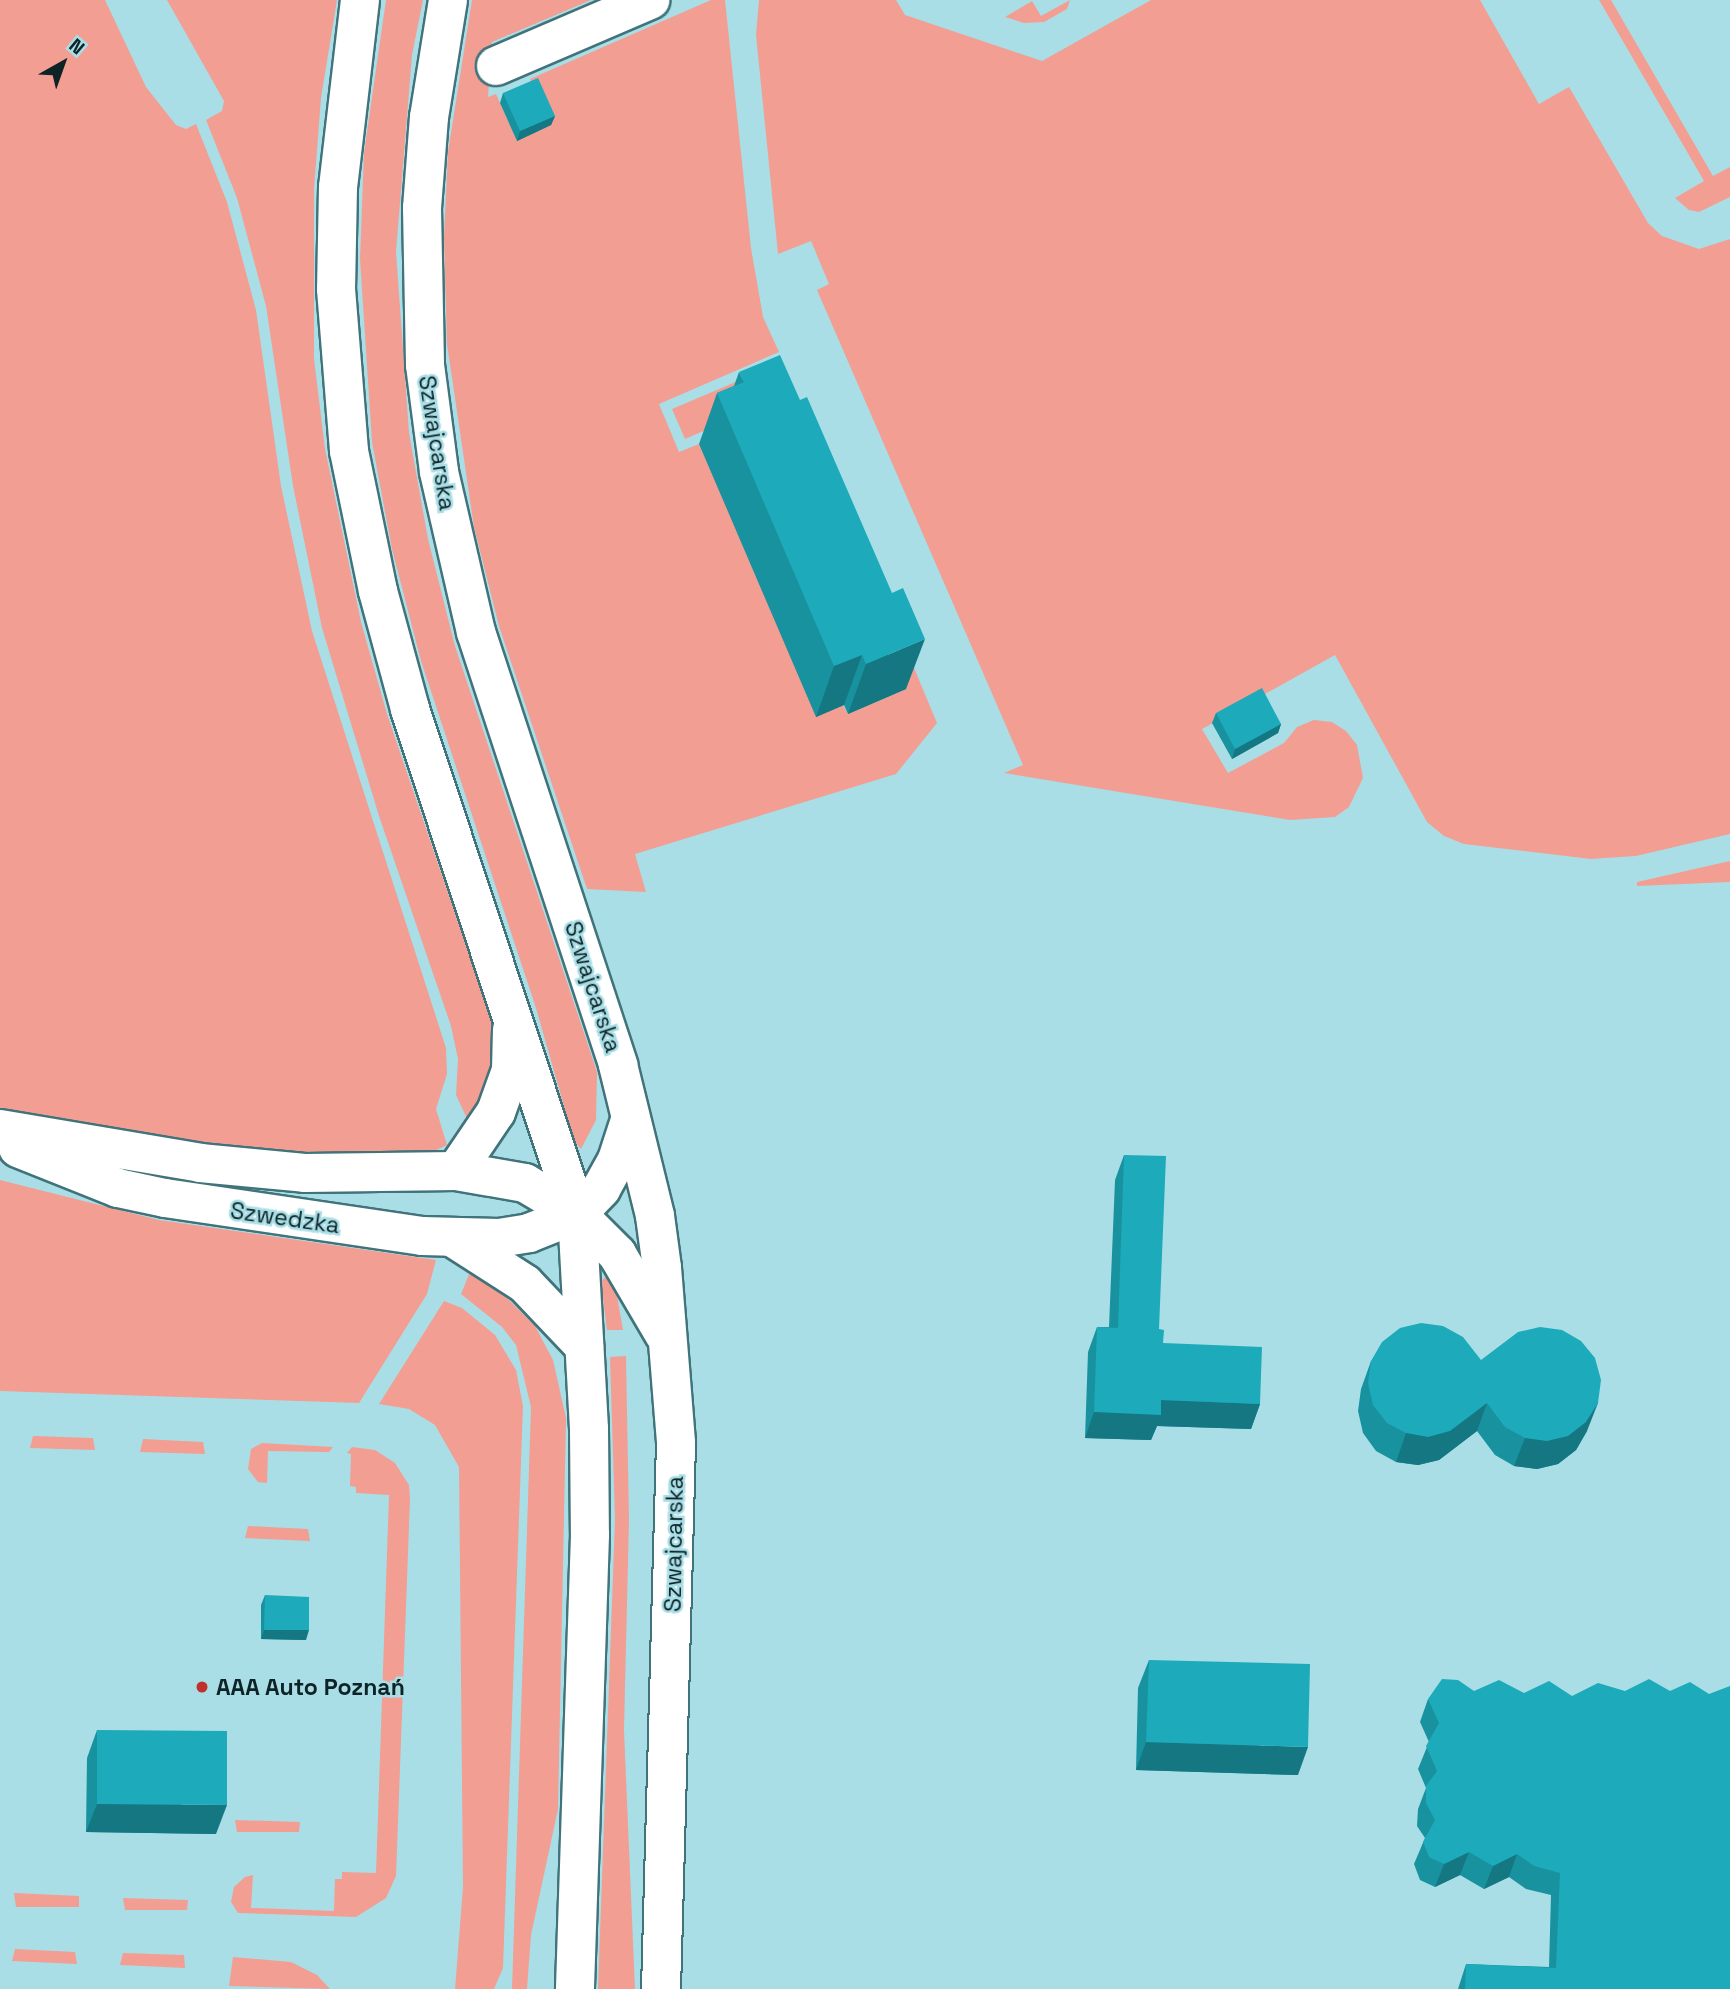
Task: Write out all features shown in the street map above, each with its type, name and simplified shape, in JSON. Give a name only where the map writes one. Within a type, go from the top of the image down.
[{"type":"street","points":[[360,0],[338,187],[336,289],[349,451],[374,579],[410,709],[577,1214],[590,1535],[575,1989]]},
{"type":"street","name":"Szwajcarska","points":[[448,0],[429,117],[422,208],[425,365],[439,472],[476,632],[621,1075],[629,1124],[655,1216],[669,1341],[676,1483],[661,1989]]},
{"type":"street","points":[[496,66],[650,0]]},
{"type":"street","points":[[456,1171],[496,1112],[510,1070],[513,1014]]},
{"type":"street","points":[[577,1214],[606,1179],[629,1124]]},
{"type":"street","name":"Szwedzka","points":[[0,1129],[200,1163],[305,1173],[456,1171],[525,1183],[577,1214],[617,1254],[669,1341]]},
{"type":"street","name":"Szwedzka","points":[[0,1139],[118,1188],[344,1226],[450,1237],[513,1236],[577,1214]]},
{"type":"street","points":[[450,1237],[525,1284],[584,1346]]},
{"type":"shaded area","points":[[0,0],[105,0],[146,87],[176,125],[186,129],[196,124],[227,202],[256,310],[281,486],[312,631],[446,1048],[447,1074],[436,1109],[447,1145],[432,1152],[276,1158],[61,1124],[0,1108]]},
{"type":"shaded area","points":[[167,0],[337,0],[321,98],[314,189],[314,359],[325,449],[361,622],[387,714],[495,1031],[499,1054],[471,1127],[456,1095],[458,1059],[451,1026],[379,816],[322,628],[293,486],[266,306],[237,198],[206,120],[222,111],[224,101]]},
{"type":"shaded area","points":[[386,0],[423,0],[412,55],[396,252],[409,433],[428,539],[455,646],[597,1072],[596,1120],[581,1149],[574,1141],[536,1008],[421,661],[392,549],[372,442],[360,259],[364,153]]},
{"type":"shaded area","points":[[472,0],[591,0],[492,42],[488,97],[496,94],[517,140],[534,88],[530,79],[711,0],[725,0],[751,248],[763,317],[779,352],[659,404],[679,452],[699,444],[848,714],[906,689],[899,632],[937,723],[896,774],[635,854],[646,892],[587,889],[499,626],[474,527],[447,344],[444,239],[448,152]]},
{"type":"shaded area","points":[[759,0],[896,0],[905,15],[1042,61],[1151,0],[1480,0],[1539,104],[1569,87],[1648,223],[1662,236],[1699,249],[1730,239],[1730,834],[1636,856],[1591,859],[1464,844],[1444,836],[1427,822],[1335,655],[1202,729],[1228,773],[1284,743],[1297,727],[1314,720],[1332,722],[1346,731],[1357,745],[1363,778],[1349,807],[1335,817],[1290,820],[1004,773],[1023,765],[817,290],[829,284],[811,241],[778,254],[756,35]]},
{"type":"shaded area","points":[[1070,0],[1067,9],[1044,22],[1024,23],[1005,17],[1032,1],[1041,16]]},
{"type":"shaded area","points":[[1599,0],[1611,0],[1713,176],[1730,167],[1730,197],[1699,212],[1689,210],[1675,198],[1704,181]]},
{"type":"shaded area","points":[[783,362],[761,406],[685,439],[672,409]]},
{"type":"shaded area","points":[[1730,861],[1730,882],[1637,886],[1637,882]]},
{"type":"shaded area","points":[[0,1180],[159,1220],[436,1260],[427,1294],[359,1403],[0,1391]]},
{"type":"shaded area","points":[[470,1272],[498,1289],[535,1326],[553,1360],[566,1418],[558,1809],[531,1935],[527,1989],[512,1989],[531,1407],[516,1345],[502,1327],[461,1294]]},
{"type":"shaded area","points":[[608,1275],[614,1279],[623,1330],[607,1330],[601,1281]]},
{"type":"shaded area","points":[[444,1301],[462,1308],[495,1335],[516,1370],[523,1406],[503,1968],[494,1989],[455,1989],[463,1887],[459,1467],[435,1425],[409,1409],[379,1404]]},
{"type":"shaded area","points":[[626,1356],[629,1520],[624,1730],[635,1989],[598,1989],[615,1519],[610,1357]]},
{"type":"shaded area","points":[[33,1436],[93,1438],[95,1450],[30,1448]]},
{"type":"shaded area","points":[[143,1439],[203,1442],[205,1454],[140,1452]]},
{"type":"shaded area","points":[[262,1443],[333,1447],[329,1452],[268,1451],[267,1483],[258,1482],[248,1469],[251,1449]]},
{"type":"shaded area","points":[[352,1447],[375,1450],[395,1463],[409,1485],[396,1876],[386,1898],[356,1917],[238,1913],[231,1902],[234,1887],[245,1877],[253,1875],[251,1908],[334,1911],[335,1879],[342,1879],[342,1872],[376,1873],[389,1495],[356,1493],[356,1487],[350,1486],[351,1454],[347,1453]]},
{"type":"shaded area","points":[[248,1526],[308,1529],[310,1541],[245,1538]]},
{"type":"shaded area","points":[[235,1820],[300,1822],[299,1832],[237,1832]]},
{"type":"shaded area","points":[[14,1893],[79,1896],[79,1907],[16,1907]]},
{"type":"shaded area","points":[[123,1898],[188,1900],[187,1910],[125,1910]]},
{"type":"shaded area","points":[[15,1949],[75,1952],[77,1964],[12,1961]]},
{"type":"shaded area","points":[[123,1953],[184,1955],[185,1968],[120,1965]]},
{"type":"shaded area","points":[[233,1957],[291,1962],[317,1975],[330,1989],[229,1986]]},
{"type":"building","points":[[538,78],[555,116],[520,131],[503,93]]},
{"type":"building","points":[[780,355],[800,400],[807,397],[892,593],[903,588],[925,639],[866,664],[862,655],[834,666],[717,393],[744,382],[739,372]]},
{"type":"building","points":[[1262,688],[1281,724],[1235,749],[1216,713]]},
{"type":"building","points":[[1124,1155],[1166,1156],[1159,1329],[1164,1330],[1163,1343],[1262,1347],[1260,1404],[1161,1400],[1161,1415],[1094,1412],[1097,1327],[1118,1328]]},
{"type":"building","points":[[1421,1323],[1443,1326],[1463,1337],[1481,1360],[1518,1332],[1540,1327],[1562,1330],[1581,1341],[1595,1358],[1601,1380],[1598,1403],[1586,1422],[1568,1436],[1547,1441],[1525,1438],[1505,1427],[1487,1403],[1450,1431],[1428,1437],[1406,1433],[1387,1423],[1373,1405],[1368,1383],[1371,1361],[1382,1342],[1400,1328]]},
{"type":"building","points":[[265,1595],[309,1597],[309,1630],[264,1630]]},
{"type":"building","points":[[1149,1660],[1310,1664],[1308,1747],[1146,1742]]},
{"type":"building","points":[[1442,1679],[1458,1680],[1474,1691],[1499,1680],[1524,1693],[1549,1681],[1572,1696],[1598,1683],[1625,1691],[1649,1679],[1670,1691],[1690,1682],[1709,1694],[1730,1686],[1730,1989],[1465,1989],[1466,1964],[1556,1968],[1560,1873],[1534,1866],[1517,1854],[1493,1866],[1469,1852],[1444,1864],[1429,1857],[1423,1842],[1435,1820],[1426,1803],[1426,1786],[1437,1771],[1426,1746],[1439,1723],[1428,1699]]},
{"type":"building","points":[[97,1730],[227,1731],[227,1805],[97,1804]]},
{"type":"place","name":"AAA Auto Poznań","points":[[202,1687]]}]
